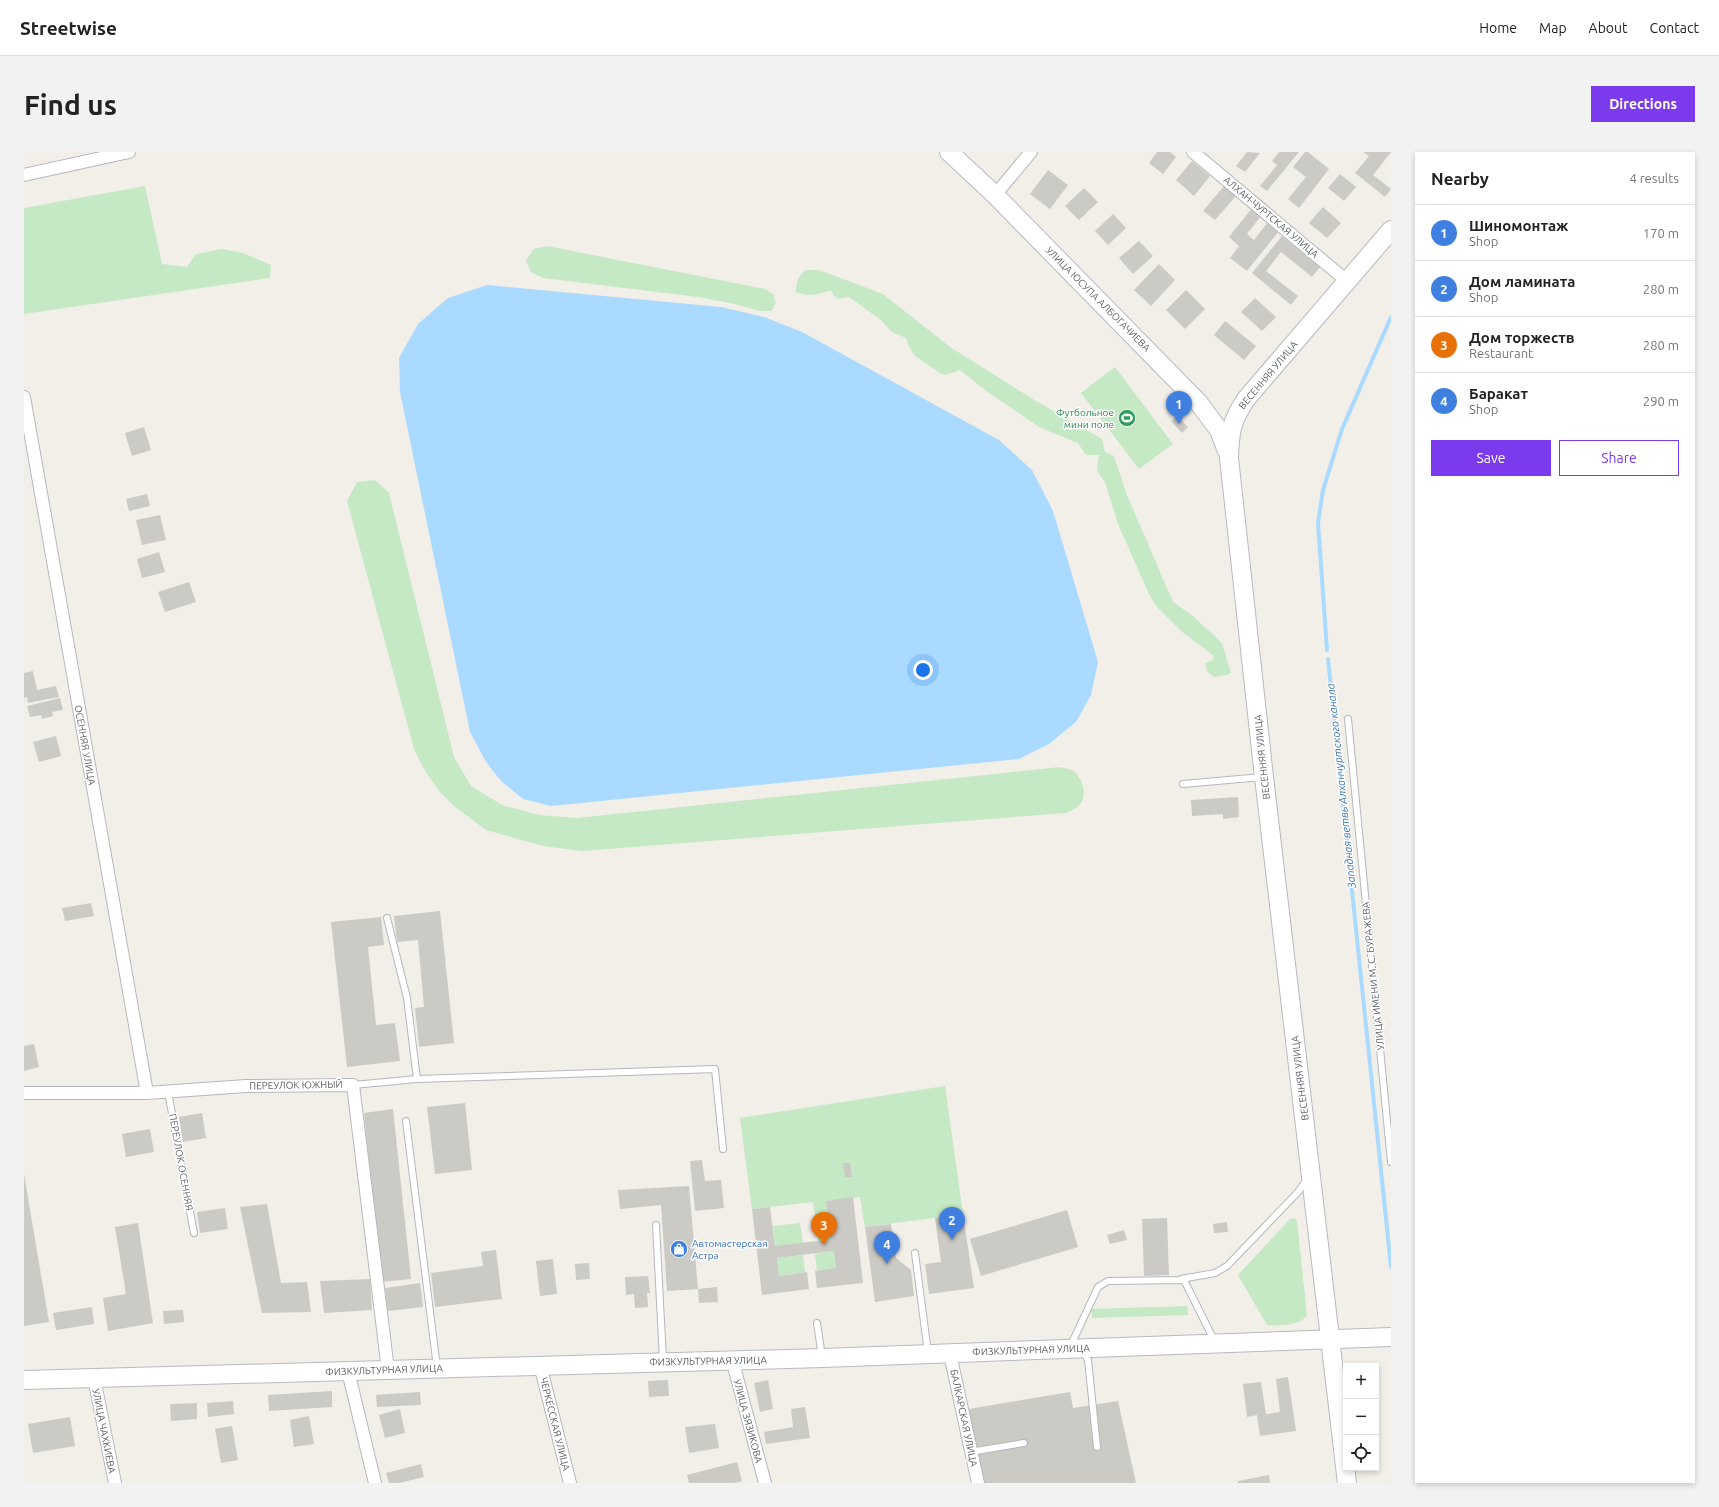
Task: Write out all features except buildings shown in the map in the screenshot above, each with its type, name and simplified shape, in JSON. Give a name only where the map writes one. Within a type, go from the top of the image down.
[{"type":"street","points":[[24,174],[129,152]]},
{"type":"street","name":"УЛИЦА ЮСУПА АЛБОГАЧИЕВА","points":[[949,152],[995,195],[1198,402],[1219,430],[1229,458]]},
{"type":"street","points":[[995,195],[1031,152]]},
{"type":"street","name":"АЛХАН-ЧУРТСКАЯ УЛИЦА","points":[[1193,152],[1348,282]]},
{"type":"street","name":"ВЕСЕННЯЯ УЛИЦА","points":[[1347,1483],[1264,777],[1229,458],[1231,426],[1238,410],[1391,230]]},
{"type":"street","name":"ОСЕННЯЯ УЛИЦА","points":[[24,397],[147,1092]]},
{"type":"street","name":"ПЕРЕУЛОК ЮЖНЫЙ","points":[[24,1093],[168,1092],[246,1086],[353,1085],[388,1370]]},
{"type":"street","name":"ФИЗКУЛЬТУРНАЯ УЛИЦА","points":[[24,1380],[823,1358],[1391,1337]]},
{"type":"street","name":"БАЛКАРСКАЯ УЛИЦА","points":[[950,1354],[970,1452],[978,1483]]},
{"type":"street","name":"УЛИЦА ЗЯЗИКОВА","points":[[732,1360],[765,1483]]},
{"type":"street","name":"ЧЕРКЕССКАЯ УЛИЦА","points":[[540,1365],[570,1483]]},
{"type":"street","points":[[348,1371],[375,1483]]},
{"type":"street","name":"УЛИЦА ЧАХКИЕВА","points":[[94,1378],[115,1483]]},
{"type":"lane","name":"УЛИЦА ИМЕНИ М. С. БУРАЖЕВА","points":[[1348,719],[1391,1162]]},
{"type":"lane","points":[[1183,784],[1264,777]]},
{"type":"lane","points":[[387,918],[407,998],[417,1080]]},
{"type":"lane","points":[[353,1085],[417,1080],[715,1069],[723,1148]]},
{"type":"lane","name":"ПЕРЕУЛОК ОСЕННЯЯ","points":[[168,1092],[194,1233]]},
{"type":"lane","points":[[406,1121],[437,1368]]},
{"type":"lane","points":[[1097,1447],[1088,1360],[1083,1352],[1070,1348],[1098,1287],[1108,1281],[1179,1279],[1215,1273],[1227,1266],[1298,1192],[1304,1184],[1311,1169]]},
{"type":"lane","points":[[656,1225],[663,1362]]},
{"type":"lane","points":[[915,1253],[928,1354]]},
{"type":"lane","points":[[1179,1279],[1184,1280],[1186,1283],[1216,1343]]},
{"type":"lane","points":[[817,1323],[823,1358]]},
{"type":"lane","points":[[970,1452],[1024,1443]]},
{"type":"green space","points":[[145,186],[162,264],[187,267],[196,254],[221,249],[243,253],[271,265],[270,278],[24,314],[24,208]]},
{"type":"green space","points":[[547,246],[765,289],[773,294],[776,303],[771,311],[760,311],[735,304],[698,297],[543,278],[531,272],[526,260],[534,249]]},
{"type":"green space","points":[[806,270],[819,270],[883,294],[950,347],[1036,401],[1102,439],[1105,452],[1114,456],[1127,495],[1173,602],[1193,616],[1222,643],[1231,673],[1214,677],[1207,671],[1205,663],[1213,660],[1214,656],[1181,631],[1157,607],[1149,594],[1118,524],[1105,482],[1097,471],[1099,455],[1086,455],[1078,443],[1039,427],[985,390],[960,370],[946,375],[940,373],[915,356],[906,338],[892,332],[881,320],[849,297],[838,299],[833,295],[831,290],[814,295],[796,292],[798,280],[801,274]]},
{"type":"green space","name":"Футбольное мини поле","points":[[1115,367],[1173,444],[1139,469],[1081,393]]},
{"type":"green space","points":[[375,480],[389,493],[454,757],[471,786],[502,805],[539,815],[577,818],[1060,767],[1072,770],[1079,777],[1083,786],[1083,799],[1076,808],[1065,813],[582,851],[543,846],[486,830],[455,807],[439,791],[425,771],[414,749],[347,501],[357,482]]},
{"type":"green space","points":[[945,1086],[963,1214],[865,1227],[860,1197],[826,1201],[831,1240],[818,1241],[813,1202],[752,1209],[740,1118]]},
{"type":"green space","points":[[1294,1218],[1297,1221],[1307,1315],[1304,1319],[1295,1323],[1267,1325],[1238,1275],[1290,1219]]},
{"type":"green space","points":[[800,1223],[803,1243],[775,1246],[773,1226]]},
{"type":"green space","points":[[834,1251],[836,1268],[817,1271],[815,1254]]},
{"type":"green space","points":[[803,1255],[805,1272],[779,1276],[777,1258]]},
{"type":"green space","points":[[1187,1306],[1188,1315],[1092,1318],[1091,1309]]},
{"type":"water","points":[[487,285],[721,307],[764,317],[802,332],[999,440],[1032,470],[1053,511],[1098,662],[1091,695],[1076,722],[1049,744],[1019,759],[551,806],[523,799],[501,781],[486,762],[470,732],[400,392],[399,358],[418,324],[448,298]]},
{"type":"waterway","name":"Западная ветвь Алханчуртского канала","points":[[1327,650],[1318,523],[1323,490],[1342,429],[1391,317]]},
{"type":"waterway","name":"Западная ветвь Алханчуртского канала","points":[[1328,659],[1391,1267]]},
{"type":"place","name":"Футбольное мини поле","points":[[1127,418]]},
{"type":"place","name":"Шиномонтаж","points":[[1179,424]]},
{"type":"place","name":"Дом ламината","points":[[952,1240]]},
{"type":"place","name":"Дом торжеств","points":[[824,1245]]},
{"type":"place","name":"Автомастерская Астра","points":[[679,1249]]},
{"type":"place","name":"Баракат","points":[[887,1264]]}]
